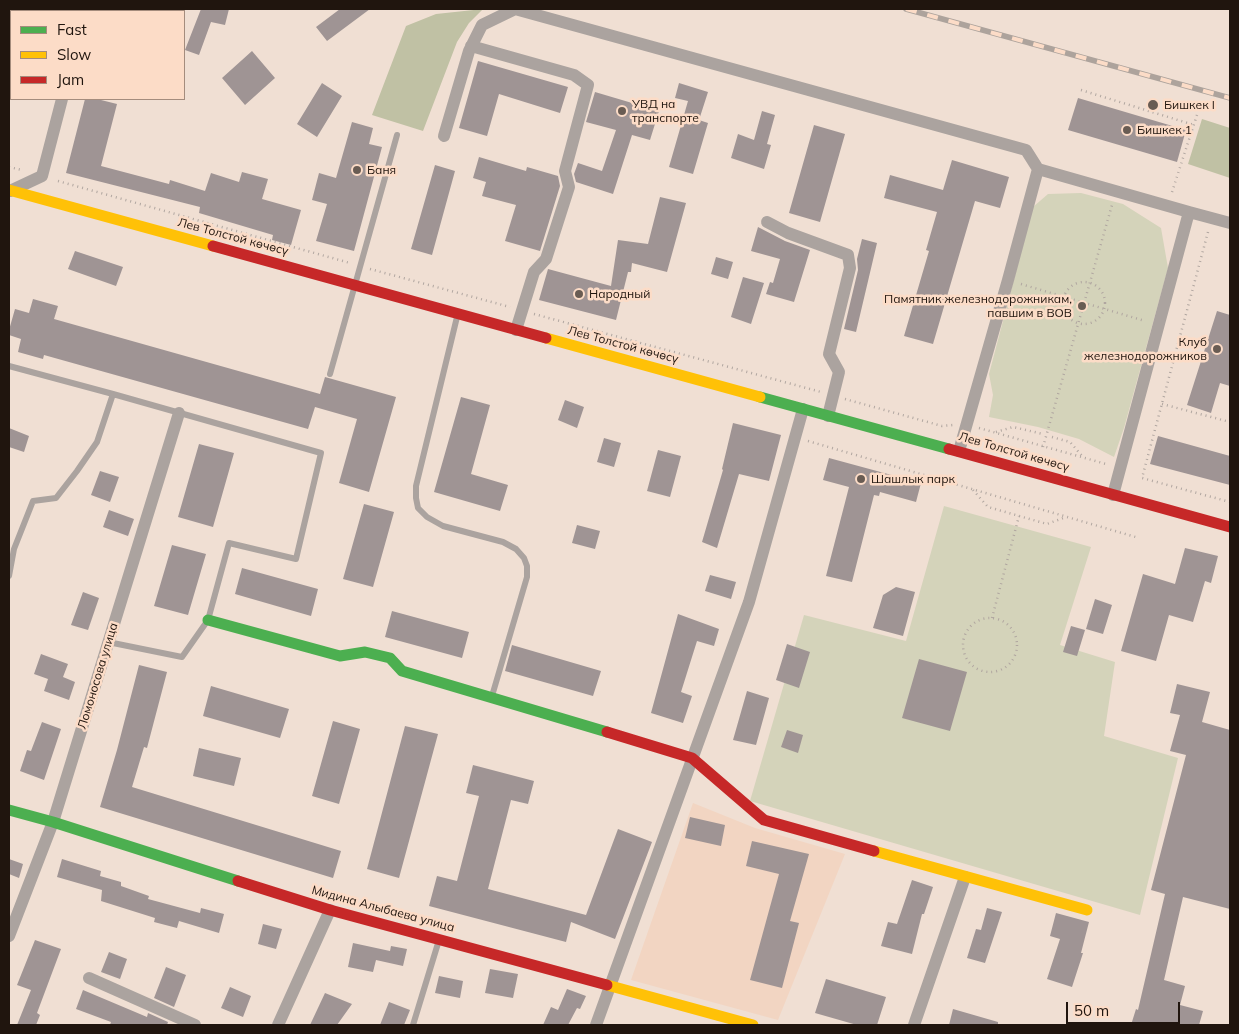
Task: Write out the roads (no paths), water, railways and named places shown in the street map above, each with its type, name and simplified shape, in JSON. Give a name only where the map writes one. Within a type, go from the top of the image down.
[{"type":"street","points":[[444,136],[471,46],[482,25],[515,9],[1026,150],[1038,169],[1230,223]]},
{"type":"street","points":[[471,46],[574,75],[588,85],[564,170],[569,187],[546,259],[534,272],[516,330]]},
{"type":"street","points":[[9,192],[42,176],[62,100]]},
{"type":"street","points":[[958,451],[1038,169]]},
{"type":"street","name":"Лев Толстой көчөсү","points":[[9,192],[458,313],[1230,527]]},
{"type":"street","points":[[1114,494],[1189,212]]},
{"type":"street","points":[[767,222],[788,233],[848,255],[850,268],[829,354],[839,372],[828,416]]},
{"type":"street","points":[[596,1025],[749,602],[803,409]]},
{"type":"street","name":"Ломоносова улица","points":[[9,936],[53,822],[179,413]]},
{"type":"street","points":[[208,620],[340,656],[365,652],[390,658],[402,672],[692,758],[764,820],[1087,910]]},
{"type":"street","name":"Мидина Алыбаева улица","points":[[9,810],[53,822],[330,910],[612,985],[733,1023],[753,1025]]},
{"type":"street","points":[[914,1025],[965,877]]},
{"type":"street","points":[[278,1025],[330,910]]},
{"type":"street","points":[[89,978],[195,1025]]},
{"type":"lane","points":[[330,374],[397,135]]},
{"type":"lane","points":[[458,313],[416,486],[416,498],[418,508],[426,517],[443,526],[503,542],[516,550],[524,558],[527,566],[527,577],[491,698]]},
{"type":"lane","points":[[9,366],[322,453],[296,559],[229,543],[208,620],[182,658],[108,642]]},
{"type":"lane","points":[[9,576],[14,549],[33,501],[56,498],[77,471],[97,442],[113,394]]},
{"type":"lane","points":[[413,1025],[439,939]]},
{"type":"railway","points":[[906,9],[1230,98]]},
{"type":"place","name":"Бишкек I","points":[[1153,105]]},
{"type":"place","name":"УВД на транспорте","points":[[622,111]]},
{"type":"place","name":"Бишкек 1","points":[[1127,130]]},
{"type":"place","name":"Баня","points":[[357,170]]},
{"type":"place","name":"Народный","points":[[579,294]]},
{"type":"place","name":"Памятник железнодорожникам, павшим в ВОВ","points":[[1082,306]]},
{"type":"place","name":"Клуб железнодорожников","points":[[1217,349]]},
{"type":"place","name":"Шашлык парк","points":[[861,479]]}]
